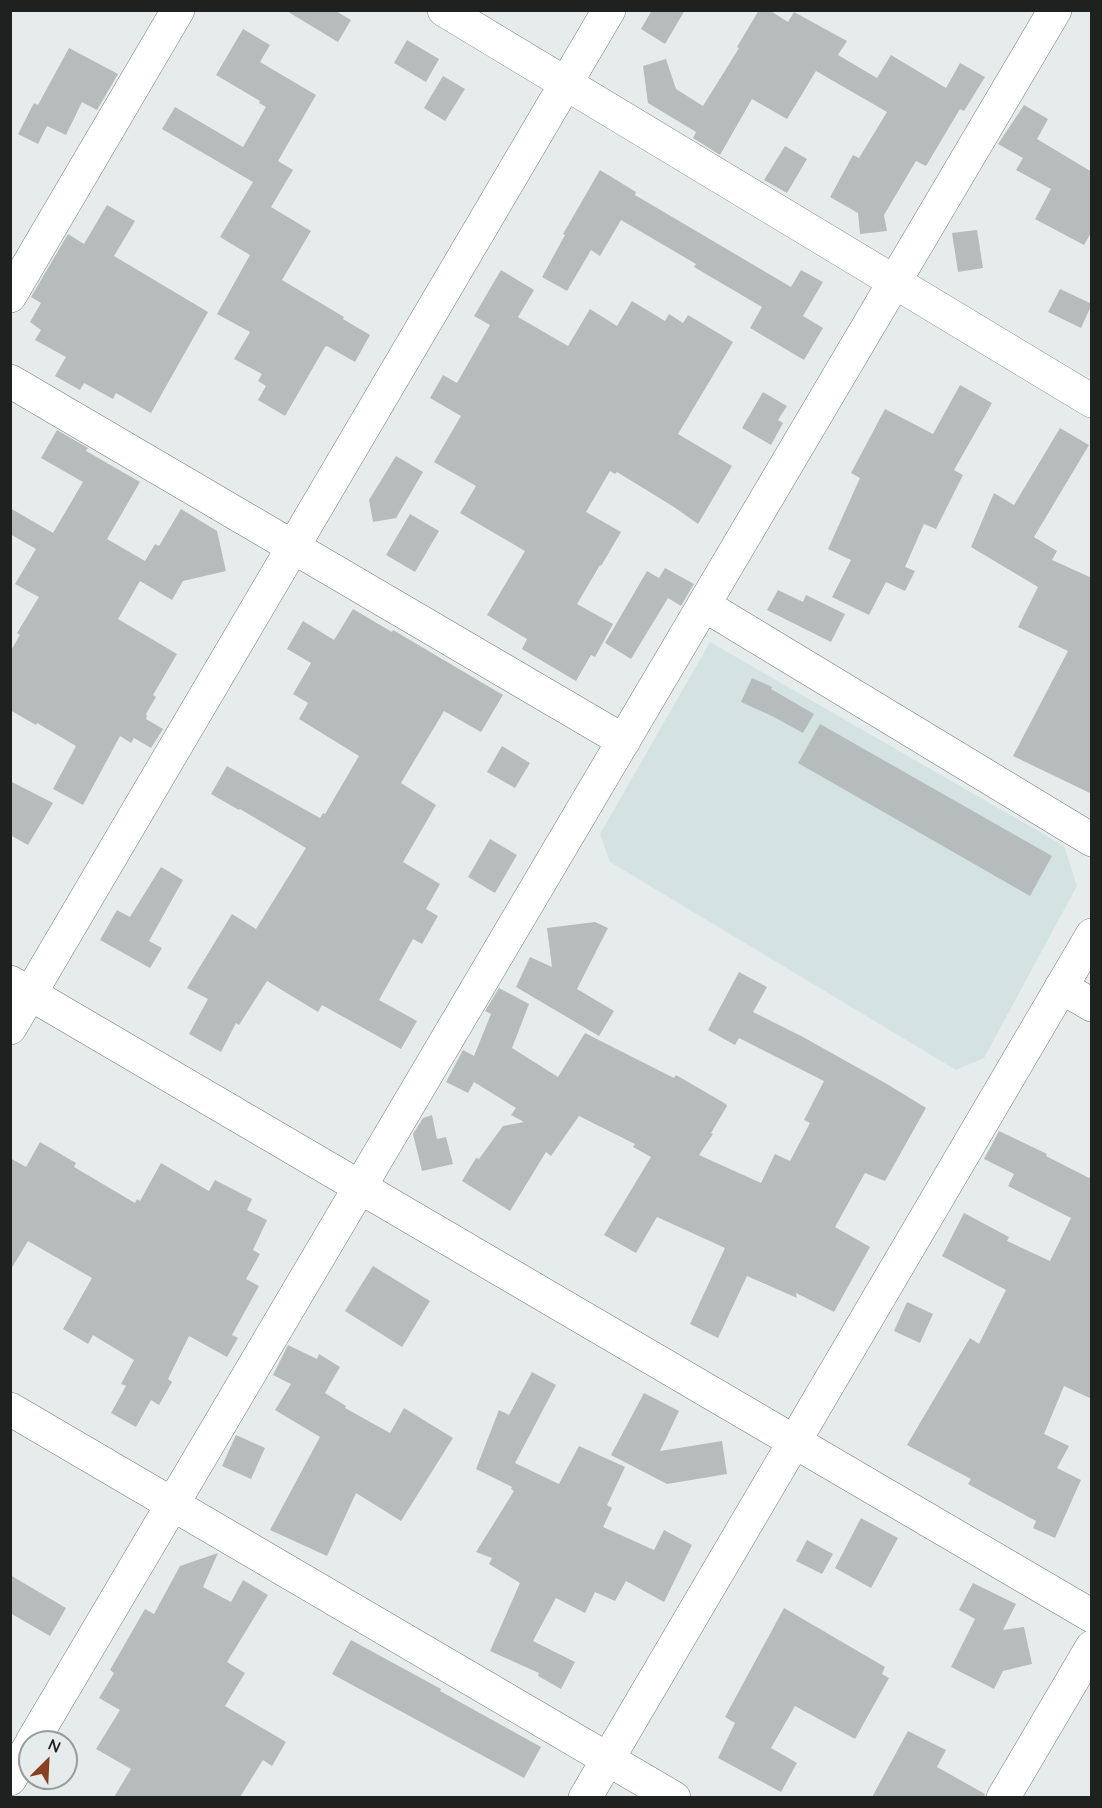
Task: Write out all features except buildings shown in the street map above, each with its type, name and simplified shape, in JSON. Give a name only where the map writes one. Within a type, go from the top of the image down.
[{"type":"street","points":[[10,296],[178,10]]},
{"type":"street","points":[[444,10],[1092,401]]},
{"type":"street","points":[[10,1028],[21,988],[293,547],[609,10]]},
{"type":"street","points":[[39,1730],[1055,10]]},
{"type":"street","points":[[10,381],[624,741]]},
{"type":"street","points":[[704,605],[1092,840]]},
{"type":"street","points":[[585,1797],[1092,935]]},
{"type":"street","points":[[1061,987],[1092,1005]]},
{"type":"street","points":[[21,988],[1092,1616]]},
{"type":"street","points":[[10,1409],[674,1797]]},
{"type":"street","points":[[1003,1797],[1092,1647]]},
{"type":"street","points":[[10,1779],[18,1766]]},
{"type":"shaded area","points":[[710,642],[1064,846],[1077,886],[984,1058],[956,1070],[610,862],[600,834]]}]
